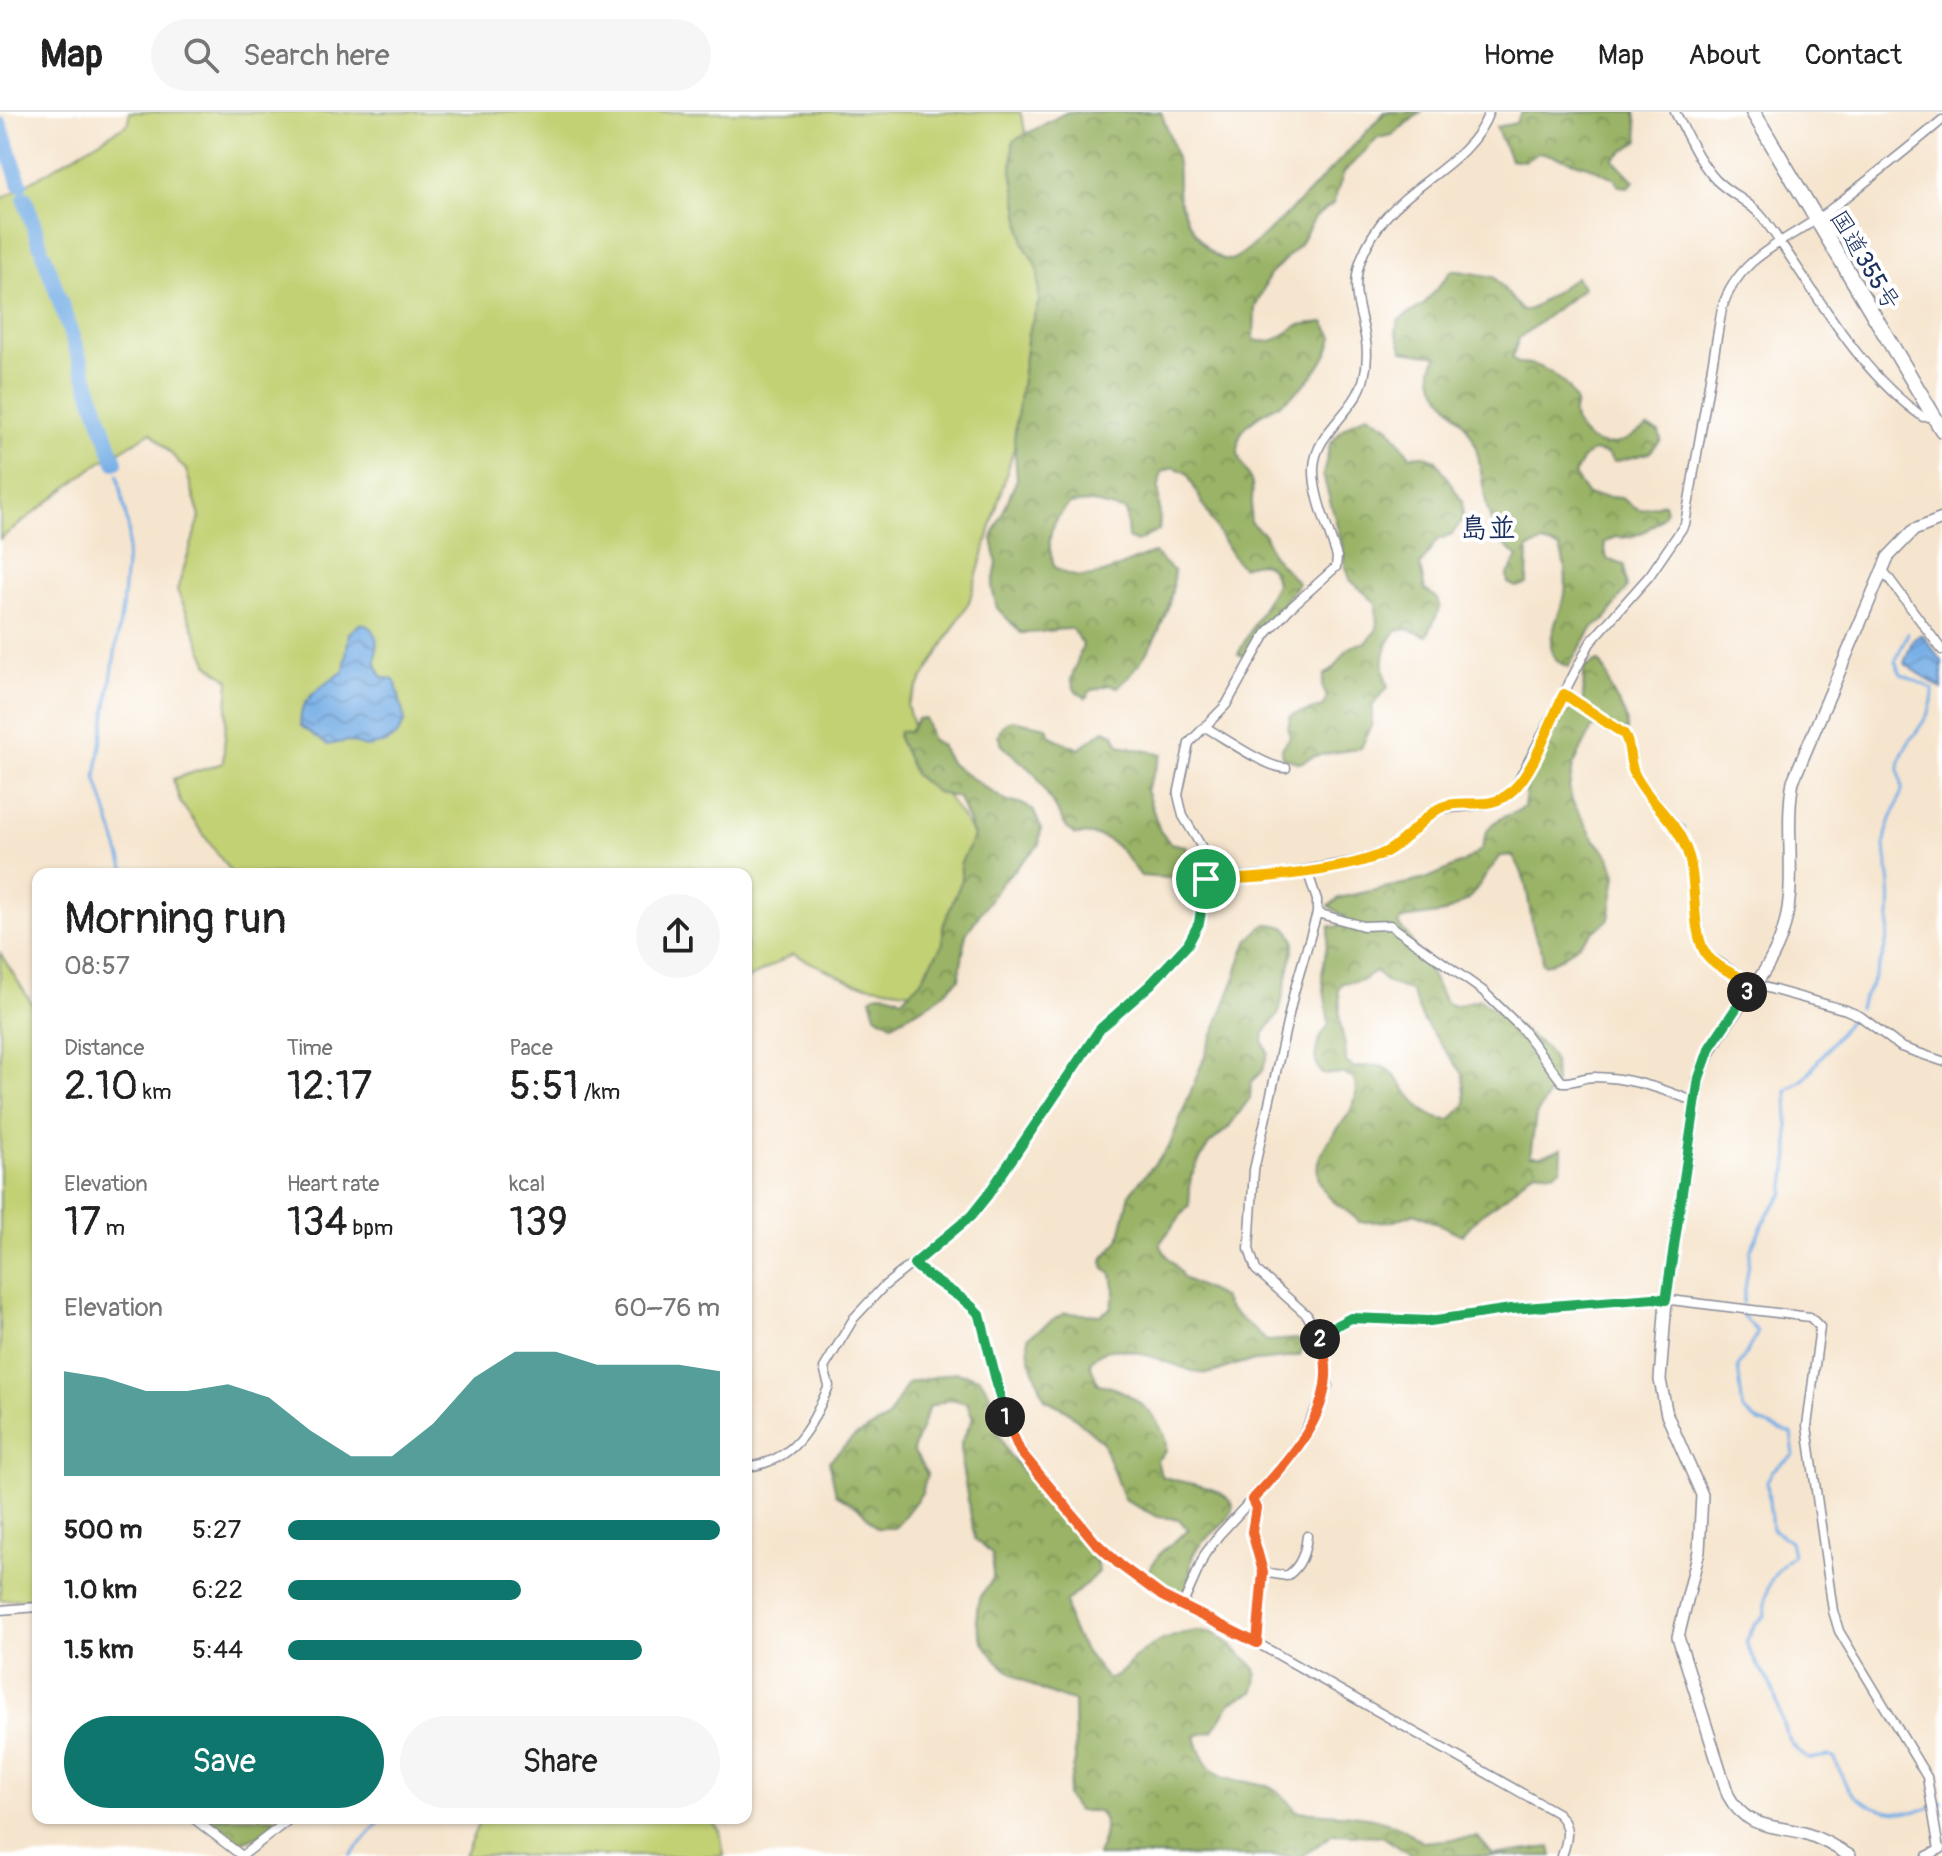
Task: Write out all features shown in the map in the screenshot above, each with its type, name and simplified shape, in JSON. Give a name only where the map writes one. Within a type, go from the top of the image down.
[{"type":"highway","name":"国道355号","points":[[1753,112],[1942,430]]},
{"type":"street","points":[[752,1465],[777,1459],[801,1441],[829,1386],[824,1368],[854,1318],[883,1287],[971,1216],[1100,1029],[1150,985],[1188,944],[1199,923],[1206,879],[1204,851],[1183,816],[1178,795],[1189,743],[1226,705],[1266,634],[1336,567],[1314,471],[1321,444],[1357,397],[1365,375],[1366,350],[1354,291],[1362,256],[1388,214],[1469,143],[1489,112]]},
{"type":"street","points":[[1675,112],[1716,180],[1758,212],[1827,313],[1883,380],[1919,414],[1933,416]]},
{"type":"street","points":[[1206,879],[1307,870],[1386,852],[1439,809],[1483,805],[1503,798],[1519,783],[1590,643],[1650,575],[1685,524],[1727,292],[1759,254],[1777,240],[1816,220],[1942,120]]},
{"type":"street","points":[[1850,1856],[1807,1834],[1751,1821],[1732,1802],[1722,1777],[1678,1637],[1699,1551],[1702,1495],[1662,1397],[1660,1357],[1695,1102],[1710,1047],[1779,943],[1786,923],[1791,892],[1789,803],[1793,781],[1881,568],[1904,538],[1924,524],[1942,519]]},
{"type":"street","points":[[1881,568],[1942,650]]},
{"type":"street","points":[[1564,694],[1624,734],[1636,778],[1679,829],[1690,860],[1701,942],[1707,955],[1753,984],[1846,1010],[1860,1016],[1901,1047],[1942,1061]]},
{"type":"street","points":[[1205,727],[1246,748],[1269,766],[1286,768]]},
{"type":"street","points":[[1183,1604],[1205,1554],[1293,1455],[1328,1385],[1327,1362],[1307,1315],[1256,1270],[1249,1249],[1254,1170],[1294,992],[1317,913],[1317,900],[1307,870]]},
{"type":"street","points":[[1317,913],[1363,926],[1390,925],[1483,991],[1522,1029],[1562,1082],[1573,1083],[1591,1076],[1659,1087],[1695,1102]]},
{"type":"street","points":[[914,1264],[926,1276],[968,1301],[980,1315],[1006,1424],[1020,1451],[1095,1542],[1141,1583],[1257,1643],[1557,1813],[1565,1821],[1567,1831],[1562,1856]]},
{"type":"street","points":[[1318,1335],[1351,1318],[1430,1321],[1511,1309],[1654,1298],[1810,1317],[1820,1327],[1807,1426],[1833,1611],[1839,1631],[1927,1777],[1941,1849],[1927,1856]]},
{"type":"street","points":[[1252,1500],[1256,1508],[1252,1532],[1263,1572],[1257,1643]]},
{"type":"street","points":[[1263,1572],[1287,1576],[1291,1573],[1305,1552],[1307,1536]]},
{"type":"street","points":[[0,1610],[32,1607]]},
{"type":"street","points":[[201,1824],[242,1856],[283,1824]]},
{"type":"green space","points":[[129,112],[1020,112],[1029,144],[1050,325],[969,602],[907,705],[922,759],[987,854],[923,994],[855,983],[793,954],[752,977],[752,868],[228,868],[180,802],[173,779],[223,763],[229,680],[209,665],[177,590],[200,517],[186,470],[151,432],[95,466],[0,539],[0,200],[129,123]]},
{"type":"green space","points":[[1067,112],[1161,112],[1178,169],[1178,193],[1183,210],[1206,247],[1222,259],[1230,260],[1242,254],[1283,218],[1385,112],[1421,112],[1392,135],[1378,138],[1344,172],[1333,204],[1315,217],[1300,244],[1269,276],[1255,308],[1254,340],[1273,340],[1297,326],[1324,322],[1333,337],[1327,355],[1311,377],[1291,396],[1249,423],[1239,440],[1239,455],[1252,485],[1250,522],[1265,535],[1272,555],[1298,583],[1244,656],[1238,654],[1276,584],[1274,576],[1265,564],[1242,567],[1237,562],[1187,473],[1174,467],[1162,472],[1159,530],[1137,542],[1128,538],[1126,511],[1090,502],[1069,504],[1051,532],[1050,549],[1055,567],[1067,574],[1092,576],[1154,553],[1174,571],[1164,618],[1140,663],[1118,687],[1108,685],[1090,691],[1086,698],[1075,690],[1071,679],[1083,645],[1072,629],[1021,633],[997,608],[992,588],[997,564],[992,538],[1017,479],[1014,439],[1028,333],[1039,301],[1038,269],[1024,245],[1012,170],[1013,141]]},
{"type":"green space","points":[[1522,112],[1635,112],[1639,140],[1613,159],[1634,181],[1629,187],[1619,186],[1614,178],[1588,166],[1540,152],[1525,161],[1510,159],[1496,127],[1516,123]]},
{"type":"green space","points":[[1452,270],[1494,277],[1522,311],[1531,309],[1576,277],[1584,288],[1519,338],[1512,358],[1518,363],[1545,369],[1567,387],[1576,403],[1575,420],[1584,435],[1592,440],[1609,445],[1647,427],[1659,432],[1661,440],[1649,453],[1614,462],[1607,454],[1593,451],[1583,458],[1574,475],[1588,495],[1621,498],[1640,510],[1664,503],[1666,510],[1645,531],[1615,537],[1604,543],[1607,559],[1624,565],[1627,588],[1605,620],[1593,627],[1568,667],[1552,653],[1551,644],[1565,593],[1565,570],[1560,548],[1543,543],[1528,548],[1527,584],[1516,587],[1508,583],[1507,576],[1518,557],[1496,531],[1490,516],[1473,439],[1443,398],[1432,377],[1432,367],[1438,356],[1403,351],[1396,331],[1399,320],[1424,304]]},
{"type":"green space","points":[[1368,414],[1389,427],[1410,456],[1423,455],[1436,460],[1462,501],[1463,519],[1452,534],[1437,540],[1420,566],[1425,590],[1436,597],[1440,608],[1427,636],[1407,629],[1396,631],[1391,637],[1384,657],[1388,687],[1372,706],[1372,723],[1361,748],[1314,756],[1300,763],[1282,757],[1282,748],[1290,737],[1288,728],[1291,715],[1323,707],[1327,697],[1322,686],[1324,675],[1346,651],[1367,642],[1377,629],[1376,603],[1351,581],[1345,567],[1342,544],[1323,475],[1330,444],[1344,428]]},
{"type":"green space","points":[[1598,661],[1602,665],[1627,724],[1627,731],[1615,734],[1605,732],[1599,726],[1592,728],[1573,766],[1569,788],[1572,801],[1594,839],[1610,857],[1616,875],[1609,919],[1563,957],[1546,965],[1542,963],[1522,873],[1513,856],[1500,856],[1469,899],[1445,913],[1402,919],[1398,924],[1409,937],[1445,1002],[1454,1006],[1479,999],[1546,1048],[1554,1061],[1555,1085],[1536,1115],[1530,1156],[1542,1156],[1562,1148],[1561,1168],[1553,1173],[1536,1171],[1528,1175],[1508,1195],[1479,1216],[1462,1235],[1415,1213],[1394,1221],[1359,1222],[1326,1194],[1318,1173],[1319,1158],[1352,1107],[1356,1094],[1354,1079],[1344,1074],[1322,1074],[1316,1062],[1321,1036],[1329,1024],[1322,975],[1330,926],[1337,927],[1345,917],[1329,906],[1339,898],[1426,879],[1462,863],[1482,849],[1492,824],[1524,807],[1527,786],[1556,721],[1583,701],[1584,668]],"holes":[[[1376,971],[1386,982],[1411,991],[1423,1020],[1463,1074],[1466,1104],[1451,1120],[1427,1113],[1387,1070],[1373,1065],[1354,1068],[1346,1062],[1338,989],[1342,983],[1363,980]]]},
{"type":"green space","points":[[925,718],[931,739],[940,745],[951,764],[1007,802],[1020,803],[1033,810],[1041,828],[1039,845],[1002,882],[966,934],[959,979],[933,1002],[892,1024],[876,1015],[871,998],[882,993],[902,999],[920,982],[943,943],[943,926],[962,879],[960,864],[974,836],[959,798],[936,792],[915,775],[898,738],[899,731],[909,732],[917,719]]},
{"type":"green space","points":[[1012,720],[1047,727],[1050,736],[1079,749],[1104,730],[1114,734],[1119,745],[1162,754],[1146,790],[1160,831],[1170,843],[1186,846],[1193,867],[1190,875],[1180,879],[1141,876],[1107,839],[1075,835],[1067,828],[1035,774],[1002,745],[998,735],[1002,726]]},
{"type":"green space","points":[[1267,924],[1284,927],[1295,941],[1279,1013],[1264,1033],[1263,1042],[1268,1053],[1262,1071],[1251,1082],[1250,1098],[1228,1128],[1209,1144],[1200,1159],[1191,1176],[1189,1205],[1160,1243],[1183,1278],[1222,1297],[1228,1308],[1267,1341],[1297,1339],[1303,1346],[1300,1355],[1246,1362],[1206,1373],[1127,1350],[1100,1354],[1090,1363],[1098,1384],[1110,1386],[1133,1398],[1160,1427],[1166,1451],[1157,1460],[1161,1476],[1220,1492],[1233,1505],[1226,1520],[1193,1555],[1188,1592],[1176,1595],[1146,1574],[1161,1552],[1188,1530],[1179,1519],[1158,1517],[1124,1500],[1102,1441],[1065,1409],[1045,1399],[1029,1356],[1028,1337],[1064,1313],[1100,1315],[1111,1308],[1115,1293],[1112,1274],[1104,1269],[1102,1260],[1119,1240],[1130,1193],[1169,1147],[1245,947]]},
{"type":"green space","points":[[0,953],[32,1004],[32,1598],[0,1600]]},
{"type":"green space","points":[[956,1372],[980,1378],[990,1394],[996,1428],[1009,1455],[1095,1557],[1099,1572],[1066,1602],[1075,1635],[1108,1680],[1143,1651],[1186,1633],[1208,1632],[1217,1635],[1253,1666],[1257,1678],[1253,1692],[1231,1702],[1213,1731],[1195,1736],[1210,1769],[1220,1776],[1279,1792],[1297,1811],[1363,1816],[1394,1825],[1422,1842],[1478,1837],[1493,1855],[1550,1847],[1552,1856],[1412,1856],[1382,1836],[1333,1834],[1303,1856],[1097,1856],[1105,1833],[1102,1817],[1098,1811],[1077,1811],[1067,1796],[1075,1761],[1074,1701],[1038,1689],[1021,1679],[1004,1667],[981,1637],[977,1619],[979,1599],[991,1582],[993,1566],[992,1554],[975,1539],[962,1467],[961,1443],[973,1419],[967,1403],[951,1399],[929,1407],[913,1450],[927,1474],[922,1493],[895,1528],[877,1528],[858,1507],[836,1494],[829,1461],[854,1437],[887,1419],[908,1383]]},
{"type":"green space","points":[[206,1824],[273,1824],[258,1836],[237,1844],[220,1836]]},
{"type":"green space","points":[[478,1824],[714,1824],[720,1831],[724,1856],[464,1856]]},
{"type":"water","points":[[361,623],[374,633],[377,667],[383,678],[393,679],[396,684],[405,721],[398,734],[386,743],[366,747],[347,741],[328,745],[301,726],[303,707],[314,693],[344,671],[349,633]]},
{"type":"water","points":[[1922,634],[1942,661],[1942,689],[1904,663],[1913,639]]},
{"type":"waterway","points":[[0,125],[20,184]]},
{"type":"waterway","points":[[25,199],[40,245]]},
{"type":"waterway","points":[[44,255],[115,462]]},
{"type":"waterway","points":[[118,475],[129,531],[122,608],[96,777],[124,868]]},
{"type":"waterway","points":[[1858,1008],[1880,964],[1888,936],[1891,904],[1885,843],[1902,790],[1899,766],[1932,701],[1933,689],[1901,674],[1895,662],[1908,633]]},
{"type":"waterway","points":[[1743,1303],[1751,1249],[1767,1215],[1784,1193],[1789,1154],[1787,1091],[1805,1078],[1852,1017]]},
{"type":"waterway","points":[[1740,1313],[1758,1332],[1738,1367],[1743,1410],[1759,1422],[1791,1434],[1794,1455],[1773,1470],[1767,1481],[1772,1529],[1790,1541],[1793,1555],[1771,1582],[1765,1616],[1755,1624],[1746,1642],[1749,1650],[1771,1686],[1787,1735],[1799,1752],[1808,1759],[1828,1756],[1835,1759],[1848,1788],[1855,1796],[1875,1807],[1898,1812],[1921,1811],[1930,1807]]},
{"type":"waterway","points":[[1938,1805],[1942,1802]]},
{"type":"waterway","points":[[350,1856],[378,1824]]},
{"type":"district","name":"島並","points":[[1488,527]]},
{"type":"route","points":[[1564,694],[1624,734],[1636,778],[1679,829],[1690,860],[1701,942],[1707,955],[1753,984],[1710,1047],[1699,1078],[1666,1300],[1654,1298],[1511,1309],[1430,1321],[1351,1318],[1318,1335],[1327,1362],[1328,1385],[1322,1400],[1293,1455],[1252,1500],[1256,1508],[1252,1532],[1263,1572],[1263,1601],[1257,1643],[1141,1583],[1095,1542],[1012,1438],[980,1315],[968,1301],[926,1276],[914,1264],[971,1216],[1100,1029],[1150,985],[1188,944],[1199,923],[1206,879],[1284,874],[1367,859],[1397,845],[1439,809],[1483,805],[1503,798],[1519,783],[1564,694]]}]
